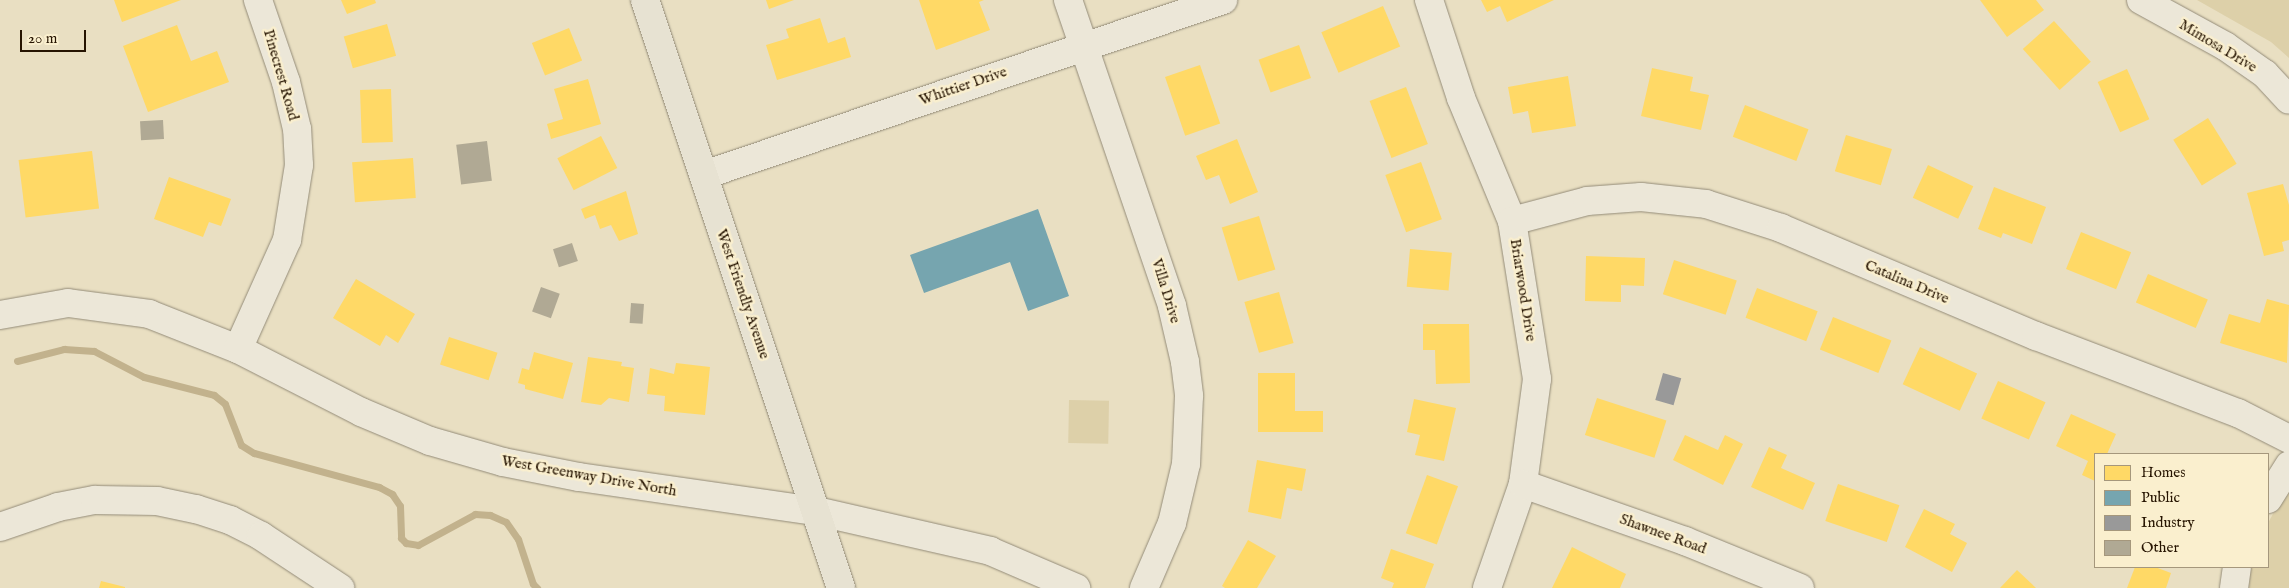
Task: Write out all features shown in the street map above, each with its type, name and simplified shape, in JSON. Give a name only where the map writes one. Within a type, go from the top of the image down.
[{"type":"main road","name":"West Friendly Avenue","points":[[645,0],[841,588]]},
{"type":"street","name":"Pinecrest Road","points":[[238,350],[287,240],[299,165],[297,129],[286,82],[258,0]]},
{"type":"street","name":"Villa Drive","points":[[1068,0],[1172,306],[1185,362],[1189,396],[1186,464],[1172,523],[1144,588]]},
{"type":"street","name":"Whittier Drive","points":[[704,175],[1083,45],[1224,0]]},
{"type":"street","name":"Briarwood Drive","points":[[1428,0],[1461,98],[1512,221],[1537,379],[1523,484],[1487,588]]},
{"type":"street","name":"Mimosa Drive","points":[[2141,0],[2225,46],[2265,74],[2289,100]]},
{"type":"street","name":"Catalina Drive","points":[[1512,221],[1587,201],[1641,197],[1706,204],[1781,228],[2036,336],[2238,413],[2289,439]]},
{"type":"street","name":"West Greenway Drive North","points":[[0,315],[68,303],[106,306],[149,314],[238,350],[361,412],[430,441],[503,462],[579,477],[816,511],[990,551],[1076,588]]},
{"type":"street","points":[[2269,497],[2289,465]]},
{"type":"street","name":"Shawnee Road","points":[[1523,484],[1685,541],[1800,588]]},
{"type":"street","points":[[0,527],[58,507],[95,500],[157,501],[196,509],[230,520],[261,536],[340,588]]},
{"type":"street","points":[[2234,588],[2237,568]]},
{"type":"shaded area","points":[[2197,0],[2289,0],[2289,58],[2271,42]]},
{"type":"shaded area","points":[[1069,400],[1109,401],[1108,444],[1068,443]]},
{"type":"shaded area","points":[[2289,485],[2289,588],[2249,588],[2250,568],[2269,568],[2269,521]]},
{"type":"building: Homes","points":[[114,0],[181,0],[122,22]]},
{"type":"building: Homes","points":[[341,0],[375,0],[376,3],[347,14]]},
{"type":"building: Homes","points":[[766,0],[794,0],[769,9]]},
{"type":"building: Homes","points":[[919,0],[984,0],[979,2],[990,30],[936,50]]},
{"type":"building: Homes","points":[[1481,0],[1554,0],[1507,22],[1500,6],[1487,12]]},
{"type":"building: Homes","points":[[1980,0],[2036,0],[2044,10],[2007,37]]},
{"type":"building: Homes","points":[[1383,6],[1400,47],[1339,73],[1321,32]]},
{"type":"building: Homes","points":[[820,18],[828,43],[845,37],[851,57],[777,80],[766,45],[789,38],[786,29]]},
{"type":"building: Homes","points":[[2054,21],[2091,62],[2060,90],[2023,49]]},
{"type":"building: Homes","points":[[387,24],[396,56],[353,68],[344,36]]},
{"type":"building: Homes","points":[[177,25],[191,61],[217,51],[229,82],[148,112],[123,46]]},
{"type":"building: Homes","points":[[569,28],[582,60],[545,75],[532,43]]},
{"type":"building: Homes","points":[[1299,45],[1311,78],[1271,93],[1259,60]]},
{"type":"building: Homes","points":[[1200,65],[1220,124],[1185,136],[1165,77]]},
{"type":"building: Homes","points":[[1652,68],[1693,77],[1690,91],[1709,95],[1701,130],[1641,116]]},
{"type":"building: Homes","points":[[2127,69],[2149,119],[2120,132],[2098,82]]},
{"type":"building: Homes","points":[[1568,76],[1576,126],[1532,133],[1528,111],[1513,114],[1508,87]]},
{"type":"building: Homes","points":[[588,79],[601,124],[551,139],[547,124],[563,119],[554,89]]},
{"type":"building: Homes","points":[[1406,87],[1428,144],[1391,158],[1370,101]]},
{"type":"building: Homes","points":[[391,89],[393,142],[362,143],[360,90]]},
{"type":"building: Homes","points":[[1745,105],[1808,129],[1796,161],[1733,137]]},
{"type":"building: Homes","points":[[2208,118],[2237,164],[2202,186],[2173,140]]},
{"type":"building: Homes","points":[[1846,135],[1892,149],[1881,185],[1835,171]]},
{"type":"building: Homes","points":[[601,136],[617,168],[574,190],[557,158]]},
{"type":"building: Homes","points":[[1237,139],[1258,192],[1230,204],[1219,175],[1206,180],[1196,156]]},
{"type":"building: Homes","points":[[92,151],[99,209],[26,218],[19,160]]},
{"type":"building: Homes","points":[[413,158],[416,198],[355,202],[352,162]]},
{"type":"building: Homes","points":[[1421,162],[1442,219],[1406,232],[1385,175]]},
{"type":"building: Homes","points":[[1928,165],[1973,186],[1958,219],[1913,198]]},
{"type":"building: Homes","points":[[169,177],[231,199],[221,226],[209,222],[203,237],[154,219]]},
{"type":"building: Homes","points":[[2283,184],[2289,205],[2289,240],[2282,242],[2284,251],[2264,256],[2247,193]]},
{"type":"building: Homes","points":[[1994,187],[2046,207],[2032,244],[2003,233],[2001,238],[1978,229]]},
{"type":"building: Homes","points":[[626,191],[638,234],[619,241],[611,225],[600,229],[595,215],[585,219],[581,209]]},
{"type":"building: Homes","points":[[1259,216],[1275,270],[1238,281],[1222,227]]},
{"type":"building: Homes","points":[[2081,232],[2131,252],[2116,289],[2066,269]]},
{"type":"building: Homes","points":[[1410,249],[1452,253],[1449,291],[1407,287]]},
{"type":"building: Homes","points":[[1586,256],[1645,258],[1644,286],[1621,285],[1621,302],[1585,301]]},
{"type":"building: Homes","points":[[1674,260],[1737,280],[1726,315],[1663,294]]},
{"type":"building: Homes","points":[[2148,274],[2208,299],[2196,328],[2136,303]]},
{"type":"building: Homes","points":[[356,279],[415,314],[398,343],[386,335],[380,346],[333,318]]},
{"type":"building: Homes","points":[[1757,288],[1818,311],[1806,341],[1746,318]]},
{"type":"building: Homes","points":[[1279,292],[1294,343],[1259,353],[1244,302]]},
{"type":"building: Homes","points":[[2267,299],[2289,305],[2287,363],[2220,343],[2229,314],[2260,323]]},
{"type":"building: Homes","points":[[1833,317],[1891,341],[1878,373],[1820,349]]},
{"type":"building: Homes","points":[[1423,324],[1469,324],[1470,383],[1436,384],[1435,350],[1423,350]]},
{"type":"building: Homes","points":[[449,337],[498,353],[489,380],[440,365]]},
{"type":"building: Homes","points":[[1920,347],[1977,374],[1960,411],[1903,384]]},
{"type":"building: Homes","points":[[534,352],[573,363],[563,399],[525,389],[525,385],[518,383],[522,368],[529,370]]},
{"type":"building: Homes","points":[[588,357],[622,362],[621,366],[634,368],[629,402],[609,398],[601,405],[581,402]]},
{"type":"building: Homes","points":[[676,363],[710,367],[705,415],[664,411],[665,396],[647,394],[650,368],[674,374]]},
{"type":"building: Homes","points":[[1258,373],[1295,373],[1295,411],[1323,411],[1323,432],[1258,432]]},
{"type":"building: Homes","points":[[1998,381],[2046,402],[2029,440],[1981,418]]},
{"type":"building: Homes","points":[[1597,398],[1666,421],[1654,458],[1585,435]]},
{"type":"building: Homes","points":[[1414,399],[1456,408],[1444,461],[1415,455],[1420,435],[1407,432]]},
{"type":"building: Homes","points":[[2071,414],[2116,434],[2107,453],[2094,453],[2094,481],[2082,475],[2088,461],[2056,446]]},
{"type":"building: Homes","points":[[1685,435],[1718,450],[1725,435],[1743,444],[1723,485],[1673,460]]},
{"type":"building: Homes","points":[[1769,447],[1787,455],[1781,468],[1815,483],[1803,510],[1751,487]]},
{"type":"building: Homes","points":[[1257,460],[1306,469],[1302,491],[1287,488],[1281,519],[1248,512]]},
{"type":"building: Homes","points":[[1427,475],[1458,486],[1437,545],[1406,533]]},
{"type":"building: Homes","points":[[1838,484],[1899,505],[1887,542],[1825,521]]},
{"type":"building: Homes","points":[[1924,509],[1955,524],[1950,534],[1967,543],[1952,572],[1905,547]]},
{"type":"building: Homes","points":[[1248,540],[1276,556],[1257,588],[1225,588],[1222,586]]},
{"type":"building: Homes","points":[[1572,547],[1626,574],[1620,588],[1552,588]]},
{"type":"building: Homes","points":[[1391,549],[1434,564],[1425,588],[1392,588],[1394,583],[1381,578]]},
{"type":"building: Homes","points":[[2135,568],[2158,568],[2171,573],[2166,588],[2127,588]]},
{"type":"building: Homes","points":[[2017,570],[2036,588],[2000,588]]},
{"type":"building: Homes","points":[[101,581],[125,587],[125,588],[99,588]]},
{"type":"building: Public","points":[[1038,209],[1069,296],[1028,311],[1010,262],[924,293],[910,255]]},
{"type":"building: Industry","points":[[1663,373],[1681,378],[1674,405],[1655,400]]},
{"type":"building: Other","points":[[163,120],[164,139],[141,140],[140,121]]},
{"type":"building: Other","points":[[487,141],[492,181],[461,184],[456,145]]},
{"type":"building: Other","points":[[572,243],[578,261],[559,267],[553,249]]},
{"type":"building: Other","points":[[541,287],[560,294],[551,318],[532,311]]},
{"type":"building: Other","points":[[631,303],[644,304],[643,324],[630,323]]},
{"type":"waterway","points":[[17,361],[64,349],[94,351],[144,377],[214,395],[225,404],[241,445],[254,453],[379,487],[392,494],[400,506],[401,538],[406,543],[418,545],[475,514],[490,515],[506,522],[518,539],[533,584],[537,588]]}]
